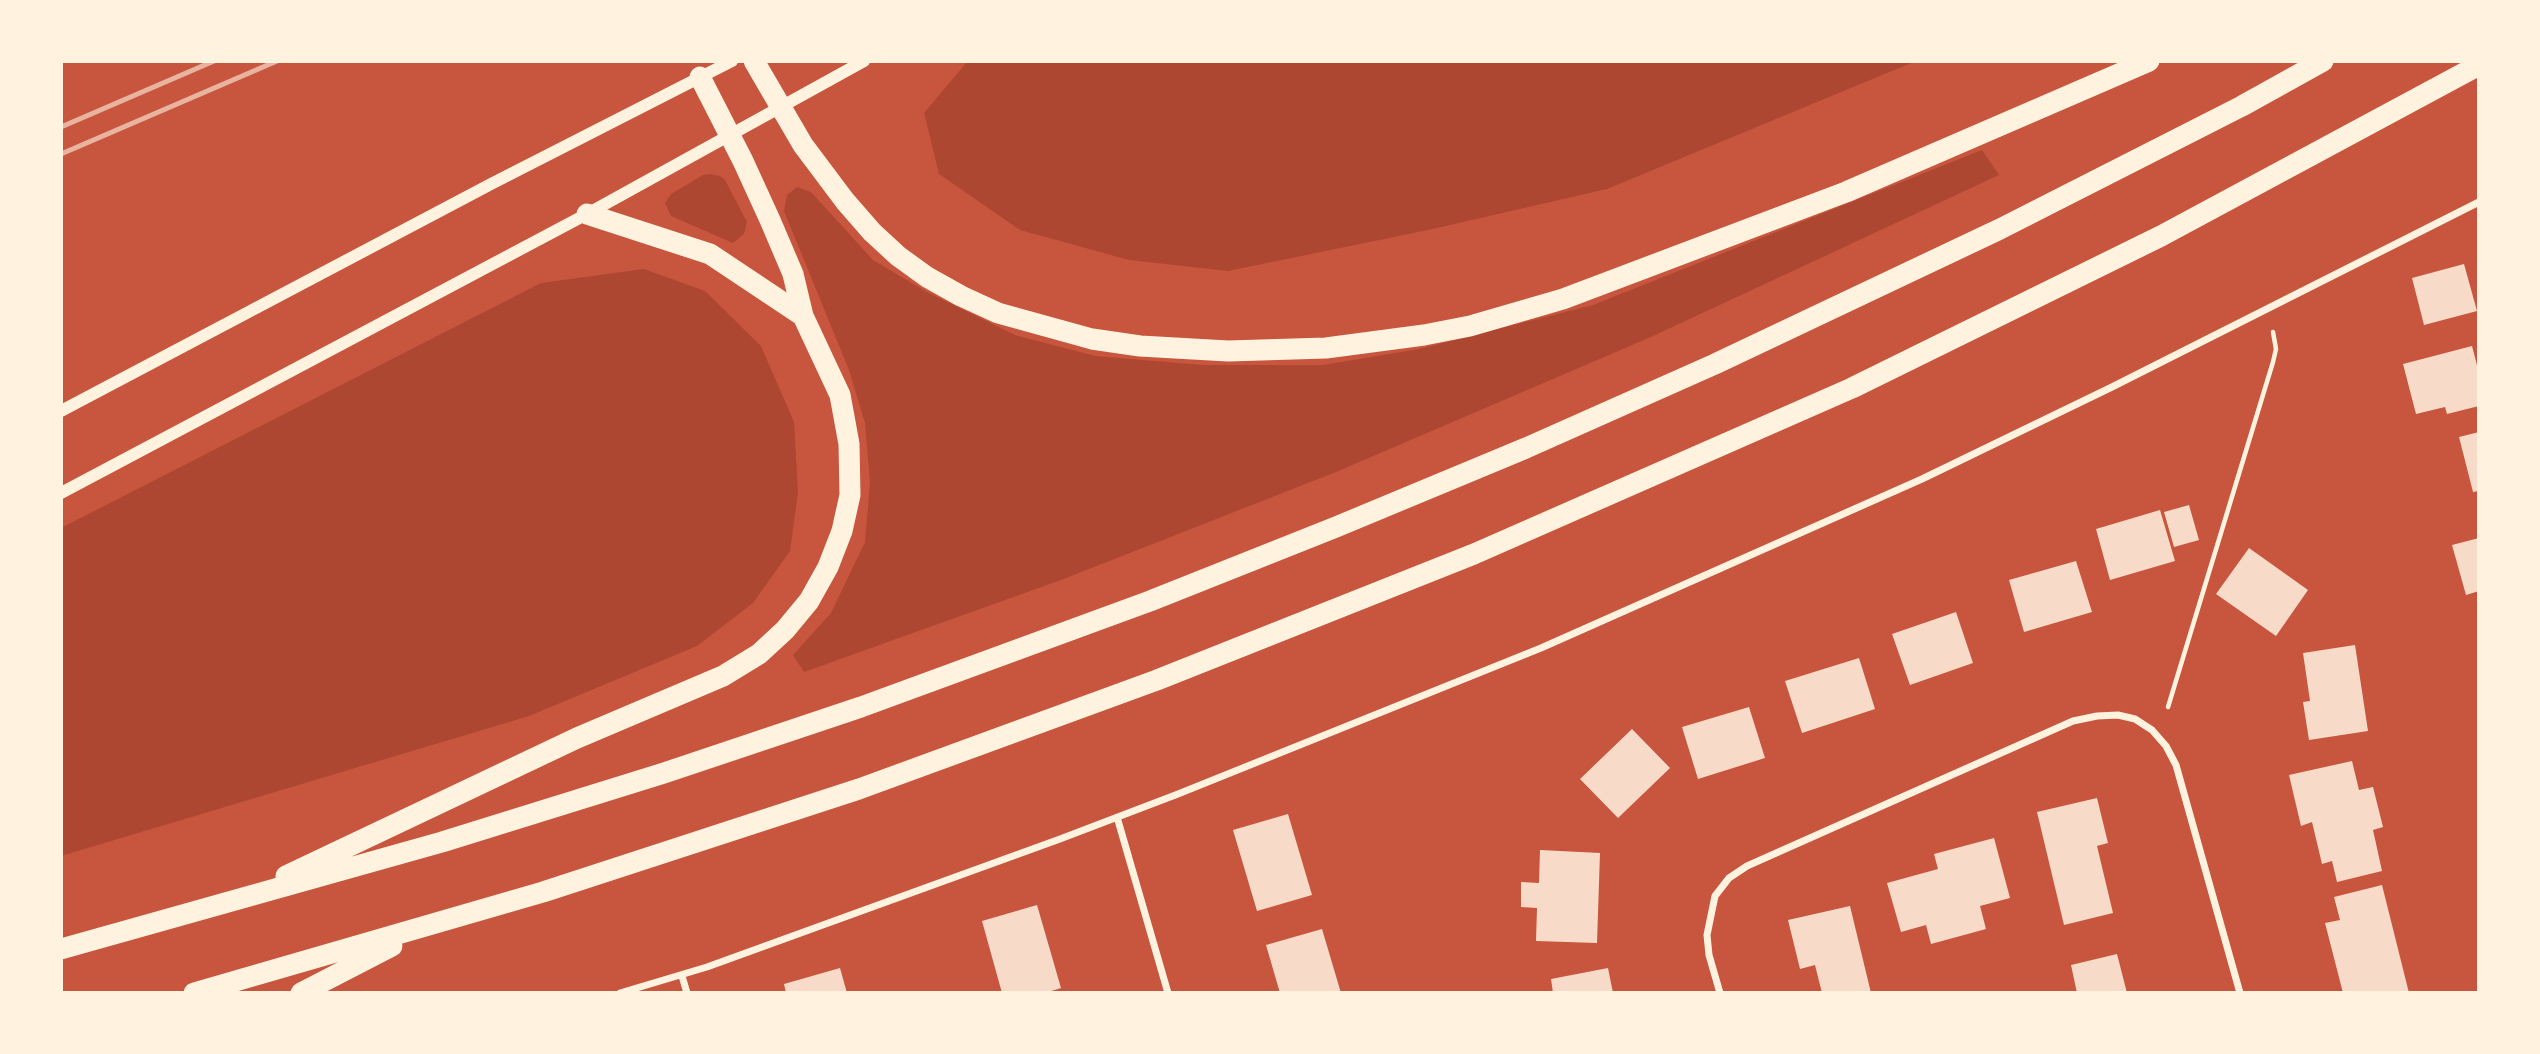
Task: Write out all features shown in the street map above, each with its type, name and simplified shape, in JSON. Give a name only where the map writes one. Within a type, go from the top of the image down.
[{"type":"highway","points":[[754,61],[779,107],[824,175],[872,233],[927,277],[961,296],[998,313],[1092,339],[1183,349],[1280,350],[1326,348],[1424,335],[1470,326],[1563,299],[1846,192],[2149,61]]},
{"type":"highway","points":[[61,949],[228,904],[563,805],[860,707],[1049,639],[1336,527],[1608,412],[1874,290],[2091,184],[2323,61]]},
{"type":"highway","points":[[194,993],[434,925],[761,822],[939,761],[1182,670],[1474,554],[1852,388],[2161,236],[2479,65]]},
{"type":"highway","points":[[228,904],[577,738],[723,676],[760,654],[809,601],[828,567],[842,531],[850,486],[849,444],[840,395],[803,316],[793,274],[730,134],[700,77]]},
{"type":"highway","points":[[587,214],[710,254],[803,316]]},
{"type":"highway","points":[[300,993],[434,925]]},
{"type":"street","points":[[61,411],[491,184],[732,61]]},
{"type":"street","points":[[61,493],[587,214],[864,61]]},
{"type":"street","points":[[620,993],[682,976],[1117,817],[1541,648],[1922,479],[2112,387],[2479,202]]},
{"type":"street","points":[[1720,993],[1709,955],[1707,935],[1715,895],[1729,878],[1746,866],[2073,721],[2118,715],[2135,719],[2152,730],[2166,746],[2176,765],[2240,993]]},
{"type":"street","points":[[1117,817],[1168,993]]},
{"type":"street","points":[[682,976],[688,993]]},
{"type":"path","points":[[2168,707],[2273,362],[2276,349],[2273,330]]},
{"type":"shaded area","points":[[968,61],[1916,61],[1607,189],[1428,230],[1228,271],[1129,260],[1020,230],[939,174],[924,113]]},
{"type":"shaded area","points":[[1982,150],[1999,175],[1653,336],[1336,472],[1061,580],[804,672],[793,655],[831,613],[865,542],[870,482],[865,423],[849,370],[784,211],[787,195],[797,187],[811,192],[873,260],[927,292],[1015,335],[1095,356],[1202,365],[1323,365],[1419,349],[1593,305]]},
{"type":"shaded area","points":[[710,174],[725,180],[747,222],[744,234],[733,243],[671,216],[665,203],[671,194],[703,175]]},
{"type":"shaded area","points":[[644,269],[705,291],[761,346],[794,422],[798,492],[790,551],[753,603],[697,646],[529,716],[61,856],[61,528],[541,283]]},
{"type":"building","points":[[2464,264],[2477,311],[2424,325],[2412,278]]},
{"type":"building","points":[[2472,346],[2479,373],[2479,406],[2447,414],[2445,407],[2416,414],[2403,364]]},
{"type":"building","points":[[2479,432],[2479,491],[2473,492],[2459,437]]},
{"type":"building","points":[[2189,505],[2199,540],[2174,547],[2164,512]]},
{"type":"building","points":[[2160,510],[2175,561],[2110,580],[2096,529]]},
{"type":"building","points":[[2479,538],[2479,591],[2466,595],[2452,545]]},
{"type":"building","points":[[2249,548],[2308,590],[2276,636],[2216,594]]},
{"type":"building","points":[[2076,561],[2092,612],[2024,632],[2009,580]]},
{"type":"building","points":[[1956,612],[1973,663],[1910,685],[1892,634]]},
{"type":"building","points":[[2355,645],[2368,731],[2309,740],[2303,702],[2310,701],[2303,653]]},
{"type":"building","points":[[1859,658],[1875,709],[1802,733],[1785,681]]},
{"type":"building","points":[[1749,707],[1765,758],[1698,779],[1682,727]]},
{"type":"building","points":[[1632,729],[1670,768],[1618,818],[1580,779]]},
{"type":"building","points":[[2352,761],[2359,790],[2373,787],[2383,827],[2373,830],[2382,871],[2337,882],[2332,861],[2322,864],[2312,822],[2301,826],[2289,775]]},
{"type":"building","points":[[2097,798],[2108,843],[2097,846],[2113,913],[2064,925],[2037,812]]},
{"type":"building","points":[[1288,814],[1312,895],[1257,911],[1233,830]]},
{"type":"building","points":[[1994,838],[2010,898],[1980,906],[1986,929],[1931,944],[1926,925],[1901,932],[1887,883],[1938,869],[1934,854]]},
{"type":"building","points":[[1540,850],[1600,853],[1597,943],[1536,941],[1537,908],[1521,907],[1521,882],[1539,883]]},
{"type":"building","points":[[2382,885],[2409,993],[2343,993],[2325,923],[2340,920],[2334,897]]},
{"type":"building","points":[[1037,905],[1061,988],[1045,993],[1002,993],[982,921]]},
{"type":"building","points":[[1850,906],[1871,993],[1822,993],[1815,965],[1800,969],[1788,920]]},
{"type":"building","points":[[1322,929],[1341,993],[1280,993],[1266,945]]},
{"type":"building","points":[[2117,954],[2127,993],[2077,993],[2071,965]]},
{"type":"building","points":[[840,968],[847,993],[786,993],[784,984]]},
{"type":"building","points":[[1608,968],[1613,993],[1553,993],[1551,979]]},
{"type":"railway","points":[[61,127],[214,61]]},
{"type":"railway","points":[[61,154],[277,61]]}]
